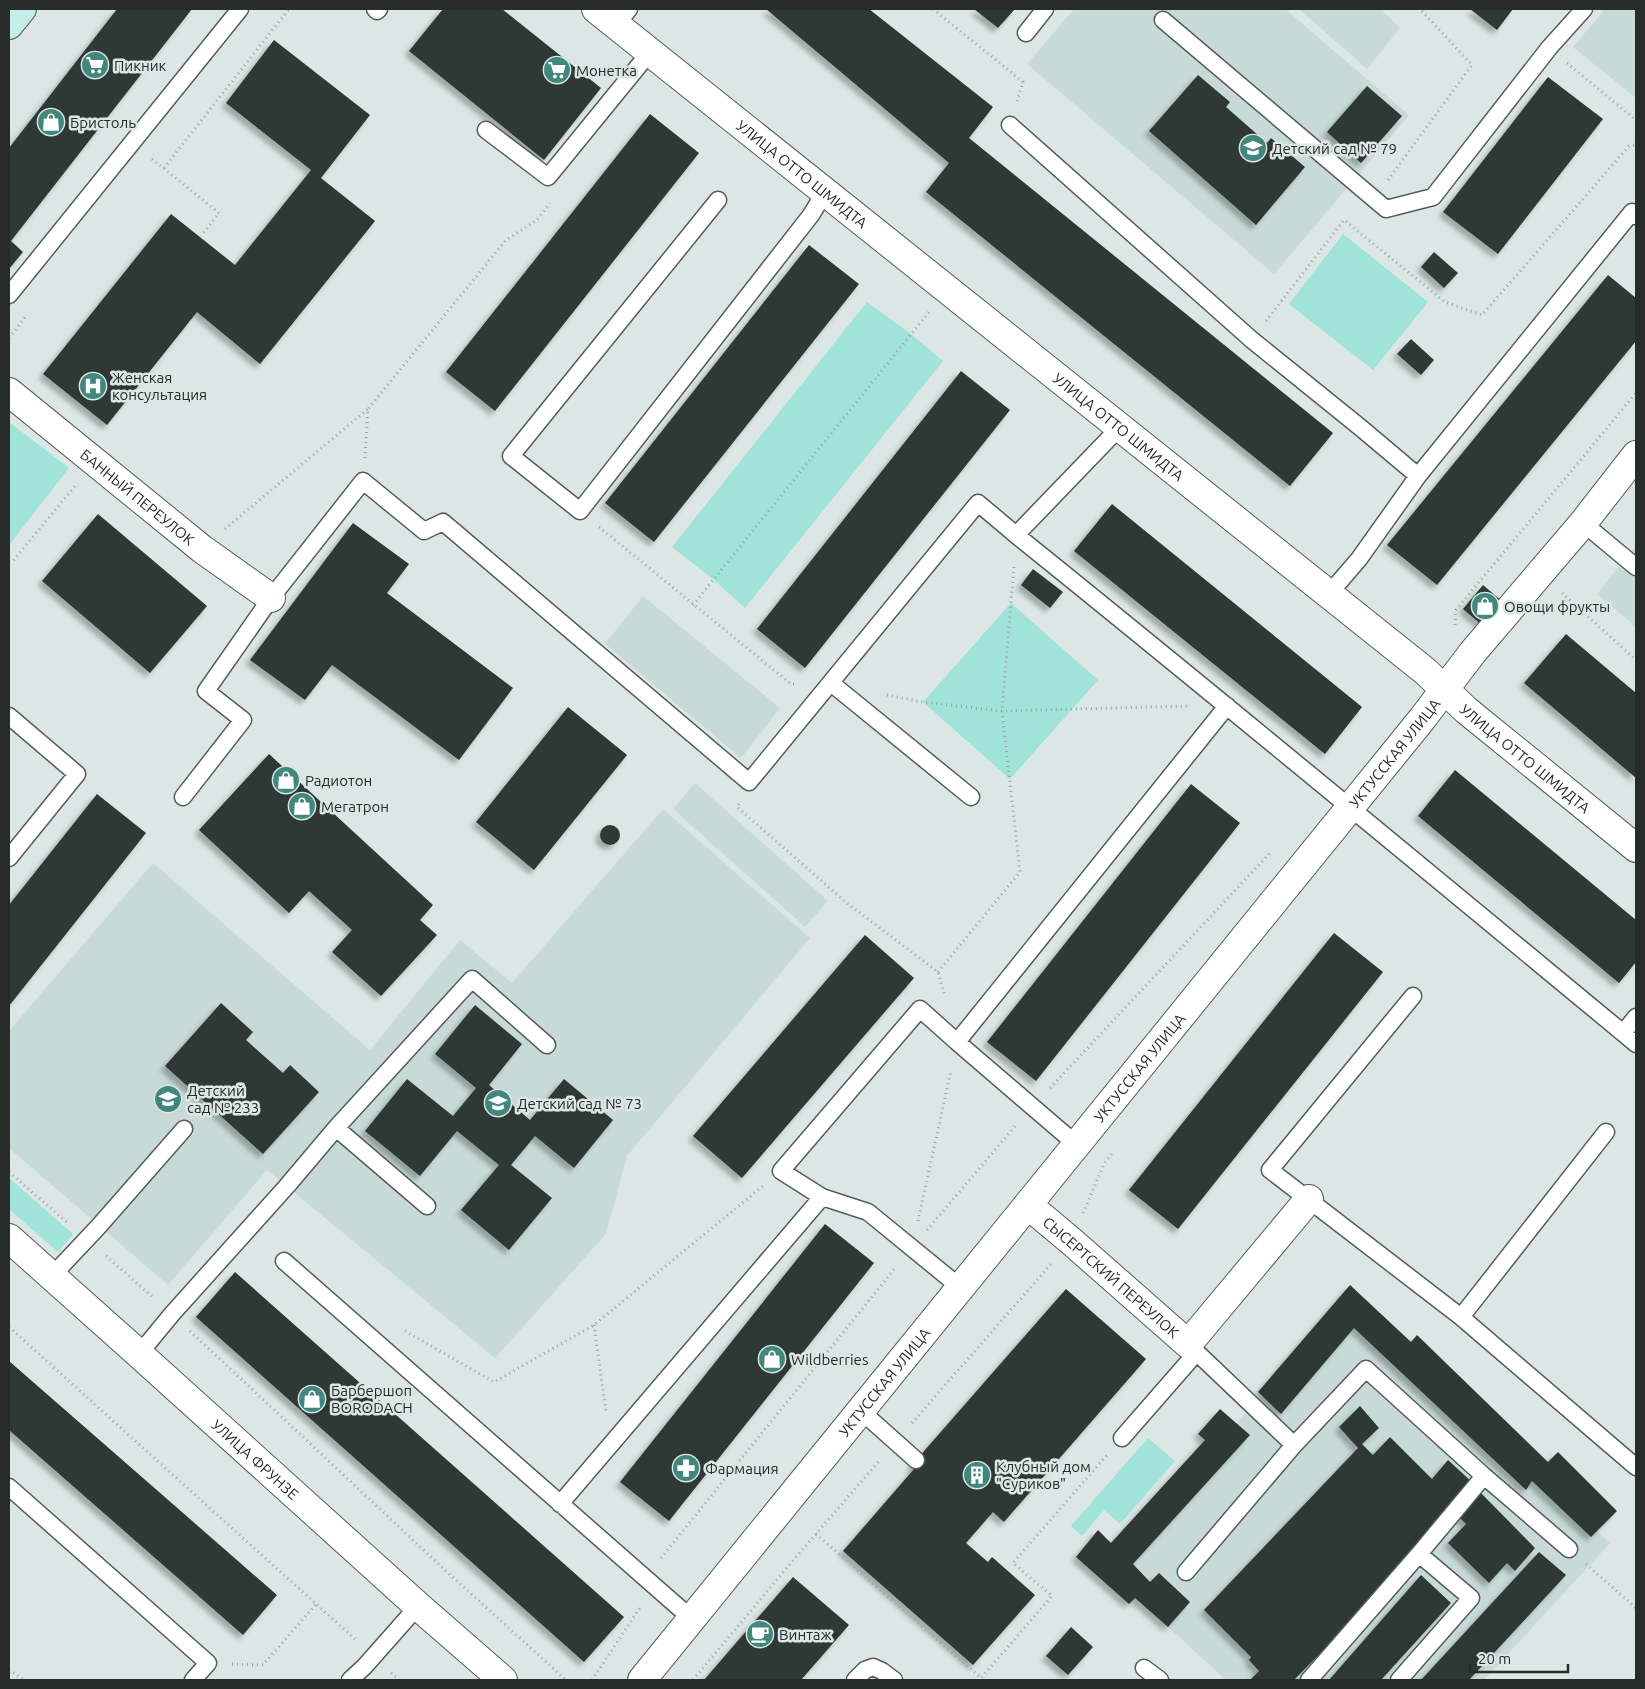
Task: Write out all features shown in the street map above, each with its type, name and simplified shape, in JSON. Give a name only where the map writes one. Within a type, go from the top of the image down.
[{"type":"main road","points":[[9,25],[22,9]]},
{"type":"street","name":"УЛИЦА ОТТО ШМИДТА","points":[[614,14],[650,52],[1424,671],[1466,710],[1636,848]]},
{"type":"street","name":"БАННЫЙ ПЕРЕУЛОК","points":[[9,392],[202,549],[271,598]]},
{"type":"street","name":"УКТУССКАЯ УЛИЦА","points":[[642,1680],[1350,809],[1474,652],[1583,523],[1636,455]]},
{"type":"street","name":"СЫСЕРТСКИЙ ПЕРЕУЛОК","points":[[1028,1206],[1071,1241],[1192,1348],[1309,1199]]},
{"type":"street","name":"УЛИЦА ФРУНЗЕ","points":[[9,1238],[418,1606],[503,1680]]},
{"type":"lane","points":[[9,295],[240,9]]},
{"type":"lane","points":[[375,9],[377,11],[378,9]]},
{"type":"lane","points":[[1026,33],[1045,9]]},
{"type":"lane","points":[[1163,20],[1386,209],[1433,197],[1549,48],[1584,9]]},
{"type":"lane","points":[[486,130],[548,177],[650,52]]},
{"type":"lane","points":[[1010,126],[1252,340],[1362,428],[1418,476]]},
{"type":"lane","points":[[718,200],[511,456],[580,511],[811,215],[825,192]]},
{"type":"lane","points":[[1328,595],[1359,559],[1418,476],[1632,212],[1636,216]]},
{"type":"lane","points":[[1016,535],[1120,427]]},
{"type":"lane","points":[[183,797],[243,720],[206,691],[271,598],[363,482],[424,531],[443,522],[749,782],[978,503],[1636,1044]]},
{"type":"lane","points":[[1583,523],[1636,567]]},
{"type":"lane","points":[[831,683],[971,797]]},
{"type":"lane","points":[[957,1042],[1227,706]]},
{"type":"lane","points":[[9,716],[77,774],[9,858]]},
{"type":"lane","points":[[139,1354],[336,1128],[472,979],[547,1045]]},
{"type":"lane","points":[[1413,996],[1270,1170],[1461,1317],[1636,1467]]},
{"type":"lane","points":[[961,1288],[868,1212],[822,1197],[781,1171],[920,1009],[1077,1145]]},
{"type":"lane","points":[[1623,1033],[1636,1017]]},
{"type":"lane","points":[[336,1128],[427,1206]]},
{"type":"lane","points":[[51,1277],[99,1226],[184,1129]]},
{"type":"lane","points":[[1461,1317],[1606,1132]]},
{"type":"lane","points":[[560,1504],[822,1197]]},
{"type":"lane","points":[[284,1262],[692,1619]]},
{"type":"lane","points":[[1122,1438],[1192,1348],[1294,1445]]},
{"type":"lane","points":[[1186,1572],[1294,1445],[1366,1369],[1484,1476],[1569,1549]]},
{"type":"lane","points":[[861,1411],[916,1460]]},
{"type":"lane","points":[[1309,1680],[1484,1476]]},
{"type":"lane","points":[[9,1487],[208,1663],[193,1680]]},
{"type":"lane","points":[[1399,1680],[1471,1598],[1419,1554]]},
{"type":"lane","points":[[350,1680],[418,1606]]},
{"type":"lane","points":[[855,1680],[865,1670],[873,1667],[894,1680]]},
{"type":"lane","points":[[1144,1668],[1160,1680]]},
{"type":"path","points":[[164,168],[289,9]]},
{"type":"path","points":[[933,9],[1023,82],[1010,126]]},
{"type":"path","points":[[1375,199],[1472,65],[1420,9]]},
{"type":"path","points":[[1549,48],[1636,120]]},
{"type":"path","points":[[1252,340],[1344,220],[1445,302],[1482,315],[1629,146],[1636,145]]},
{"type":"path","points":[[150,158],[220,213],[200,236]]},
{"type":"path","points":[[202,549],[368,409],[506,240],[537,220],[554,198]]},
{"type":"path","points":[[692,605],[931,309]]},
{"type":"path","points":[[9,338],[27,314]]},
{"type":"path","points":[[1455,627],[1456,610],[1636,393]]},
{"type":"path","points":[[363,482],[368,409]]},
{"type":"path","points":[[9,562],[13,561],[94,463]]},
{"type":"path","points":[[580,511],[692,605],[791,684],[831,683]]},
{"type":"path","points":[[749,782],[737,807],[848,904],[938,972],[1020,872],[1002,711],[1016,535]]},
{"type":"path","points":[[1561,592],[1636,660]]},
{"type":"path","points":[[886,695],[923,702],[1002,711],[1227,706]]},
{"type":"path","points":[[592,1680],[641,1607],[646,1577],[912,1248],[1033,1106],[1275,848]]},
{"type":"path","points":[[912,1248],[957,1042]]},
{"type":"path","points":[[404,1330],[494,1382],[594,1325],[781,1171]]},
{"type":"path","points":[[693,1680],[816,1534],[1071,1241]]},
{"type":"path","points":[[172,1314],[446,1571],[566,1680]]},
{"type":"path","points":[[594,1325],[610,1445]]},
{"type":"path","points":[[9,1328],[373,1656]]},
{"type":"path","points":[[816,1534],[981,1678],[1052,1596],[1013,1563],[1122,1438]]},
{"type":"path","points":[[1569,1549],[1636,1608]]},
{"type":"path","points":[[208,1663],[263,1665],[316,1604]]},
{"type":"path","points":[[9,1670],[24,1680]]},
{"type":"shaded area","name":"Детский сад № 79","points":[[1074,9],[1285,9],[1409,115],[1274,274],[1027,64]]},
{"type":"shaded area","points":[[1299,9],[1381,9],[1400,28],[1367,69]]},
{"type":"shaded area","points":[[1605,9],[1636,9],[1636,98],[1573,47]]},
{"type":"shaded area","points":[[1343,234],[1428,302],[1373,370],[1289,304]]},
{"type":"shaded area","points":[[867,302],[911,334],[943,361],[745,608],[713,579],[672,547]]},
{"type":"shaded area","points":[[9,422],[69,468],[9,545]]},
{"type":"shaded area","points":[[1636,546],[1636,627],[1597,594]]},
{"type":"shaded area","points":[[643,596],[780,708],[741,758],[605,644]]},
{"type":"shaded area","points":[[1011,603],[1098,680],[1010,779],[923,702]]},
{"type":"shaded area","points":[[695,783],[828,901],[805,927],[673,809]]},
{"type":"shaded area","name":"Детский сад № 73","points":[[663,809],[810,938],[627,1156],[606,1234],[495,1358],[267,1170],[168,1285],[9,1148],[9,1031],[153,863],[370,1050],[460,940],[512,983]]},
{"type":"shaded area","points":[[9,1178],[73,1234],[58,1252],[9,1209]]},
{"type":"shaded area","points":[[1348,1302],[1610,1543],[1484,1680],[1226,1680],[1104,1568]]},
{"type":"shaded area","points":[[1148,1438],[1175,1461],[1120,1524],[1104,1510],[1082,1536],[1071,1526]]},
{"type":"building","points":[[117,9],[192,9],[11,241],[23,252],[9,269],[9,148]]},
{"type":"building","points":[[443,9],[502,9],[601,88],[544,160],[409,51]]},
{"type":"building","points":[[766,9],[869,9],[993,107],[969,138],[1333,433],[1290,486],[926,192],[949,163]]},
{"type":"building","points":[[974,9],[1015,9],[998,28]]},
{"type":"building","points":[[1470,9],[1513,9],[1497,30]]},
{"type":"building","points":[[274,40],[370,115],[321,178],[375,221],[260,364],[197,312],[107,425],[43,374],[171,214],[235,265],[311,170],[226,103]]},
{"type":"building","points":[[1198,75],[1230,102],[1226,107],[1267,143],[1271,138],[1305,167],[1256,225],[1149,131]]},
{"type":"building","points":[[1548,77],[1603,119],[1498,254],[1443,212]]},
{"type":"building","points":[[1367,86],[1402,116],[1361,163],[1327,132]]},
{"type":"building","points":[[650,114],[699,153],[495,411],[446,372]]},
{"type":"building","points":[[809,245],[859,284],[654,542],[605,503]]},
{"type":"building","points":[[1434,252],[1458,273],[1444,288],[1421,267]]},
{"type":"building","points":[[1608,275],[1636,298],[1636,341],[1437,585],[1387,545]]},
{"type":"building","points":[[1411,339],[1434,360],[1421,375],[1397,354]]},
{"type":"building","points":[[961,371],[1010,410],[805,668],[757,629]]},
{"type":"building","points":[[1112,504],[1362,707],[1325,754],[1074,551]]},
{"type":"building","points":[[98,514],[207,606],[150,673],[42,581]]},
{"type":"building","points":[[353,523],[409,564],[387,593],[513,688],[459,760],[332,665],[305,700],[250,660]]},
{"type":"building","points":[[1033,569],[1063,592],[1050,608],[1021,585]]},
{"type":"building","points":[[1483,585],[1503,602],[1483,626],[1463,609]]},
{"type":"building","points":[[1566,634],[1636,693],[1636,778],[1524,683]]},
{"type":"building","points":[[568,707],[627,755],[534,870],[476,822]]},
{"type":"building","points":[[269,754],[433,905],[420,920],[437,935],[381,996],[332,952],[352,930],[309,891],[289,913],[199,830]]},
{"type":"building","points":[[1455,770],[1636,920],[1636,962],[1619,983],[1418,816]]},
{"type":"building","points":[[1191,784],[1240,823],[1036,1081],[987,1042]]},
{"type":"building","points":[[97,794],[146,833],[9,1006],[9,905]]},
{"type":"building","points":[[610,825],[617,828],[620,835],[617,842],[610,845],[603,842],[600,835],[603,828]]},
{"type":"building","points":[[1334,933],[1383,972],[1178,1229],[1129,1190]]},
{"type":"building","points":[[865,935],[914,978],[742,1178],[693,1136]]},
{"type":"building","points":[[221,1003],[253,1032],[246,1040],[283,1073],[290,1065],[319,1092],[263,1154],[165,1066]]},
{"type":"building","points":[[475,1005],[522,1044],[489,1085],[530,1120],[564,1079],[613,1120],[574,1168],[535,1136],[511,1165],[552,1198],[509,1250],[461,1210],[499,1165],[457,1131],[420,1176],[365,1131],[407,1079],[453,1116],[476,1088],[435,1054]]},
{"type":"building","points":[[825,1224],[874,1263],[669,1521],[620,1482]]},
{"type":"building","points":[[235,1272],[624,1617],[584,1662],[196,1317]]},
{"type":"building","points":[[1350,1285],[1411,1342],[1417,1335],[1548,1462],[1558,1452],[1617,1511],[1591,1537],[1532,1481],[1526,1490],[1354,1328],[1281,1414],[1258,1392]]},
{"type":"building","name":"Клубный дом \"Суриков\"","points":[[1066,1289],[1146,1359],[1004,1522],[993,1512],[966,1543],[988,1562],[992,1557],[1035,1595],[973,1665],[843,1551],[914,1469],[911,1466]]},
{"type":"building","points":[[9,1361],[277,1595],[243,1635],[9,1430]]},
{"type":"building","points":[[1360,1406],[1379,1428],[1362,1444],[1373,1455],[1390,1437],[1432,1479],[1448,1460],[1473,1483],[1347,1626],[1294,1680],[1250,1680],[1259,1671],[1249,1660],[1251,1657],[1204,1610],[1358,1448],[1339,1427]]},
{"type":"building","points":[[1220,1409],[1250,1435],[1133,1564],[1150,1582],[1159,1573],[1190,1602],[1168,1627],[1135,1598],[1129,1604],[1076,1557],[1098,1530],[1111,1543],[1205,1440],[1198,1434]]},
{"type":"building","points":[[1480,1492],[1535,1548],[1515,1571],[1507,1563],[1489,1583],[1448,1543],[1466,1524],[1457,1515]]},
{"type":"building","points":[[1539,1552],[1566,1575],[1469,1680],[1421,1680]]},
{"type":"building","points":[[1421,1575],[1451,1603],[1381,1680],[1329,1680]]},
{"type":"building","points":[[793,1577],[849,1625],[801,1680],[704,1680]]},
{"type":"building","points":[[1071,1627],[1093,1647],[1068,1675],[1046,1656]]},
{"type":"place","name":"Пикник","points":[[95,65]]},
{"type":"place","name":"Монетка","points":[[557,70]]},
{"type":"place","name":"Бристоль","points":[[51,122]]},
{"type":"place","name":"Детский сад № 79","points":[[1253,148]]},
{"type":"place","name":"Женская консультация","points":[[93,386]]},
{"type":"place","name":"Овощи фрукты","points":[[1485,606]]},
{"type":"place","name":"Радиотон","points":[[286,780]]},
{"type":"place","name":"Мегатрон","points":[[302,806]]},
{"type":"place","name":"Детский сад № 233","points":[[168,1099]]},
{"type":"place","name":"Детский сад № 73","points":[[498,1103]]},
{"type":"place","name":"Wildberries","points":[[772,1359]]},
{"type":"place","name":"Барбершоп BORODACH","points":[[312,1399]]},
{"type":"place","name":"Фармация","points":[[686,1468]]},
{"type":"place","name":"Клубный дом \"Суриков\"","points":[[977,1475]]},
{"type":"place","name":"Винтаж","points":[[760,1634]]}]
